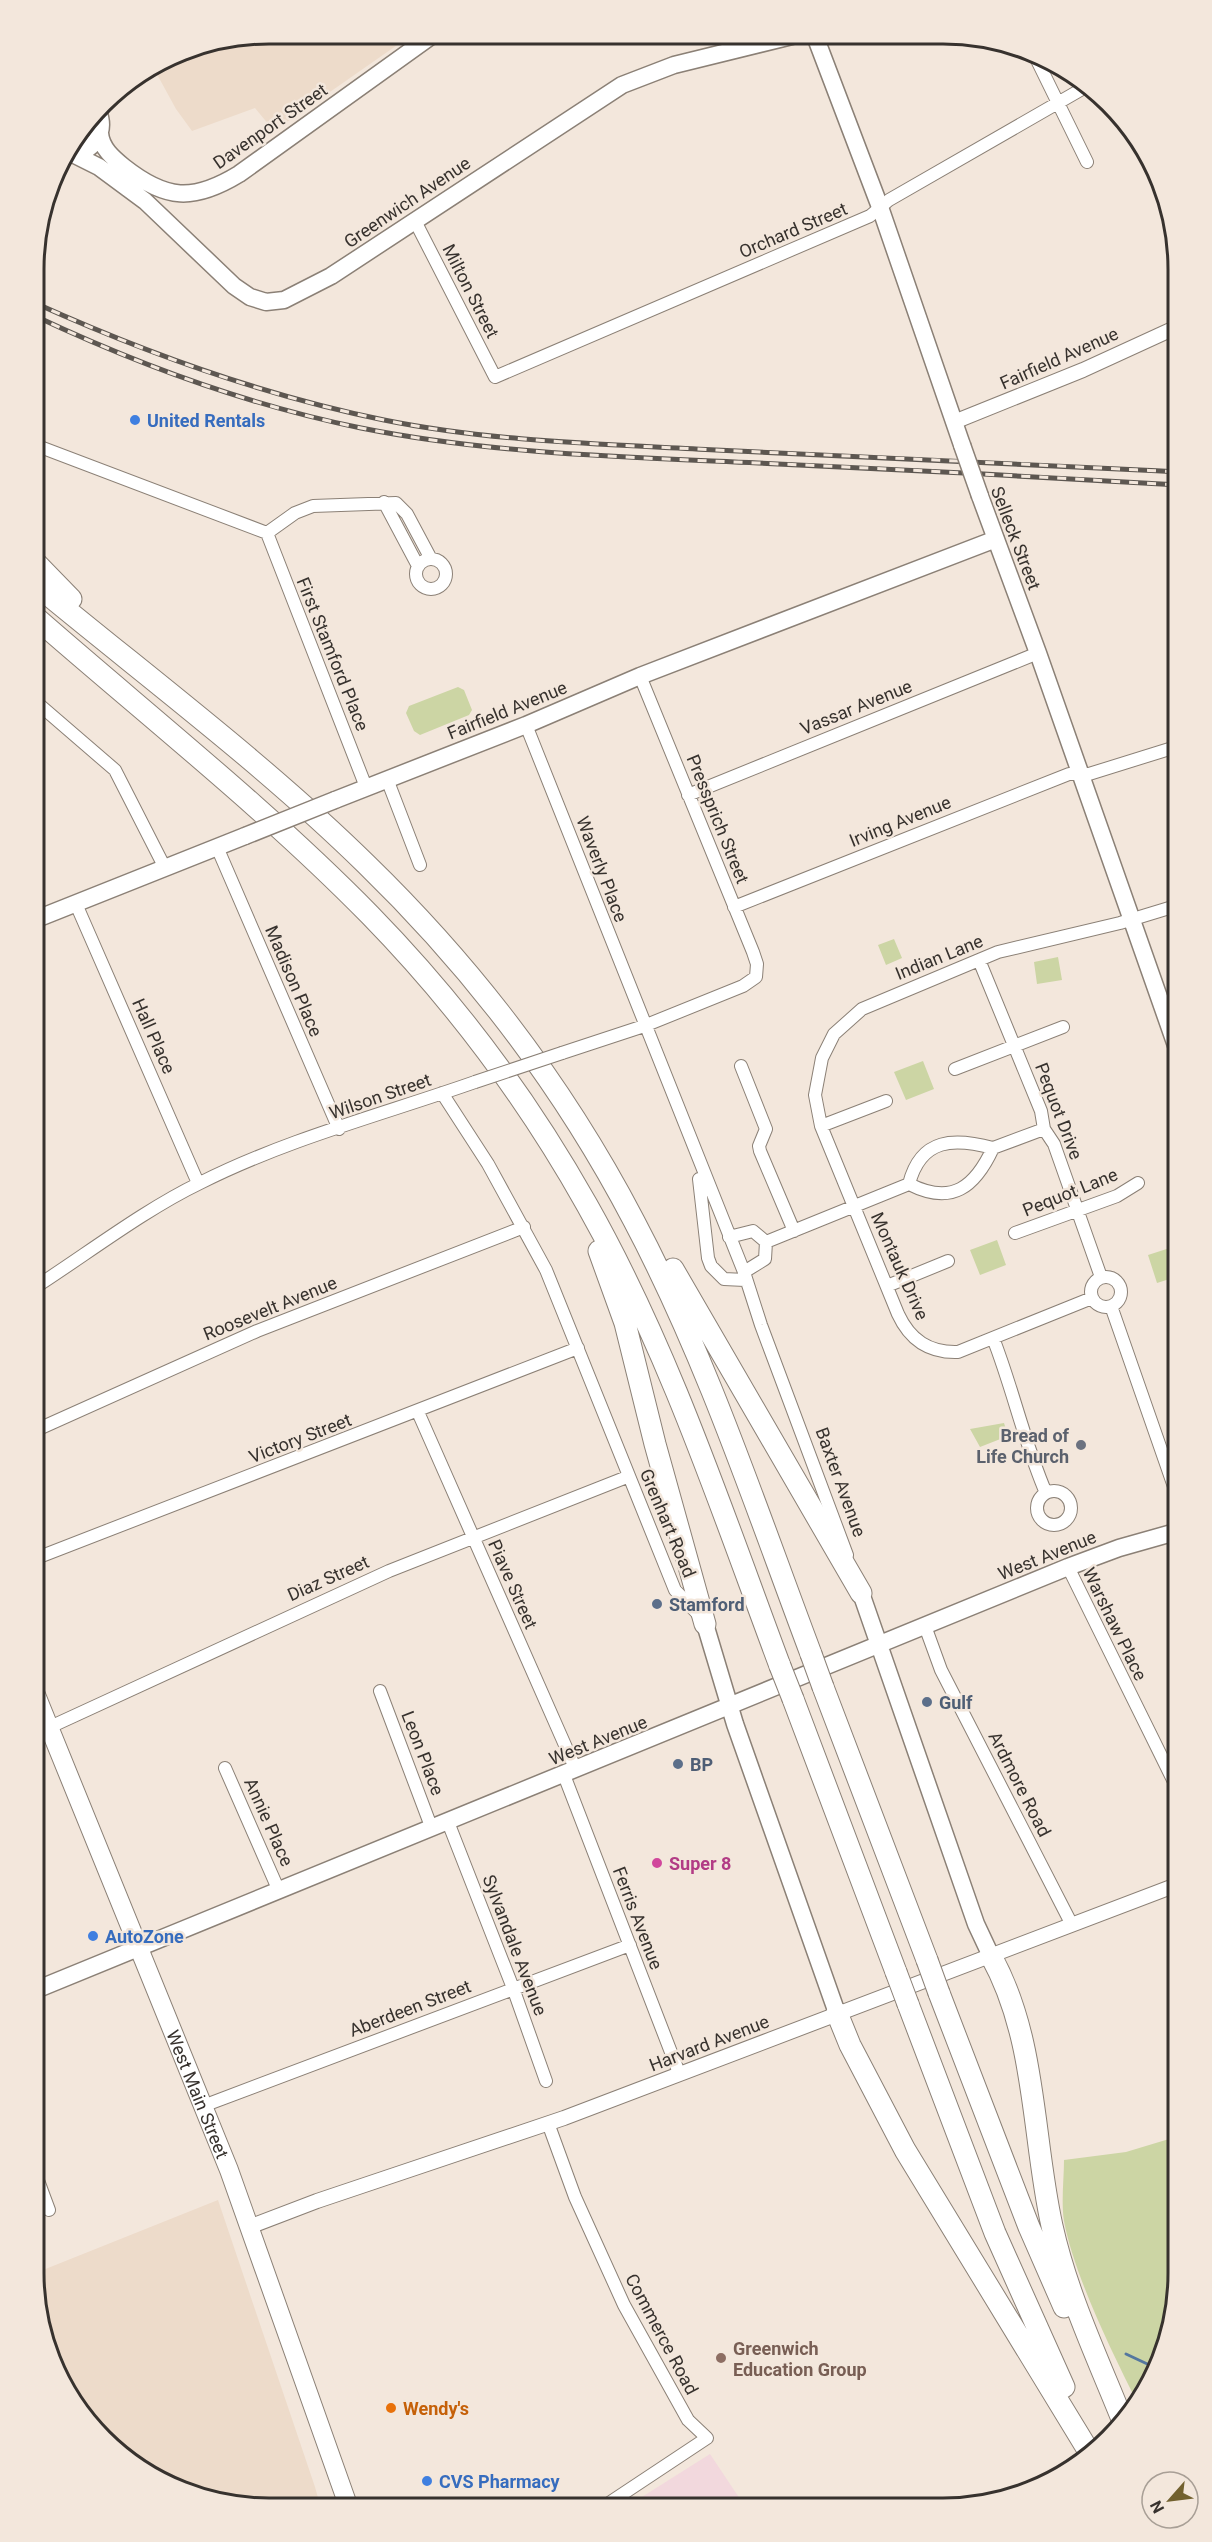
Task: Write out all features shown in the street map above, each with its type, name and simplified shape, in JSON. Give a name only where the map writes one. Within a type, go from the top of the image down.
[{"type":"highway","points":[[44,571],[152,680]]},
{"type":"highway","points":[[44,591],[308,810],[394,893],[495,1007],[653,1232],[692,1305],[861,1593]]},
{"type":"highway","points":[[44,625],[254,807],[371,917],[425,976],[475,1037],[523,1103],[566,1170],[624,1275],[658,1348],[1011,2270],[1092,2443]]},
{"type":"highway","points":[[571,1114],[633,1219],[681,1318],[716,1402],[1029,2227],[1077,2336],[1118,2415]]},
{"type":"highway","points":[[566,1170],[625,1323],[655,1444],[705,1624]]},
{"type":"highway","points":[[991,1956],[1002,1978],[1028,2059],[1056,2246],[1119,2414]]},
{"type":"highway","points":[[837,2013],[850,2045],[905,2150],[1086,2447]]},
{"type":"main road","name":"Davenport Street","points":[[100,134],[111,156],[151,186],[178,195],[207,190],[239,174],[420,44]]},
{"type":"main road","name":"Greenwich Avenue","points":[[74,156],[99,166],[138,195],[239,290],[260,301],[278,302],[301,294],[631,80],[674,65],[759,44]]},
{"type":"main road","name":"Selleck Street","points":[[818,44],[880,207],[954,423],[1038,653],[1168,1023]]},
{"type":"main road","points":[[76,151],[92,146],[100,134],[100,119]]},
{"type":"main road","name":"Fairfield Avenue","points":[[44,916],[526,725],[640,676],[996,539]]},
{"type":"main road","name":"West Avenue","points":[[44,1985],[570,1773],[1068,1567],[1168,1533]]},
{"type":"main road","name":"Baxter Avenue","points":[[861,1593],[976,1924],[991,1956]]},
{"type":"main road","name":"Grenhart Road","points":[[705,1624],[731,1707],[837,2013]]},
{"type":"main road","name":"West Main Street","points":[[44,1713],[203,2106],[249,2227],[346,2498]]},
{"type":"street","points":[[1040,65],[1087,162]]},
{"type":"street","name":"Orchard Street","points":[[495,377],[870,216],[880,207],[1080,90]]},
{"type":"street","name":"Milton Street","points":[[415,221],[495,377]]},
{"type":"street","name":"Fairfield Avenue","points":[[954,423],[1083,370],[1168,331]]},
{"type":"street","points":[[44,448],[267,533],[295,513],[313,506],[384,502],[396,503],[407,514],[431,559],[440,562],[445,570],[445,580],[438,587],[429,589],[420,584],[416,576],[418,566],[384,502]]},
{"type":"street","name":"First Stamford Place","points":[[267,533],[366,787]]},
{"type":"street","points":[[418,566],[431,559]]},
{"type":"street","name":"Vassar Avenue","points":[[688,795],[1038,653]]},
{"type":"street","name":"Pressprich Street","points":[[640,676],[757,964],[756,977]]},
{"type":"street","points":[[44,710],[115,770],[165,868]]},
{"type":"street","name":"Waverly Place","points":[[526,725],[644,1026]]},
{"type":"street","name":"Irving Avenue","points":[[735,907],[1069,774],[1089,774],[1168,749]]},
{"type":"street","points":[[387,779],[420,864]]},
{"type":"street","name":"Madison Place","points":[[217,847],[339,1129]]},
{"type":"street","name":"Hall Place","points":[[76,904],[198,1183]]},
{"type":"street","name":"Indian Lane","points":[[815,1095],[818,1070],[827,1045],[851,1016],[894,994],[979,960],[1033,942],[1168,908]]},
{"type":"street","name":"Pequot Drive","points":[[979,960],[1041,1111],[1044,1129],[1054,1144],[1101,1277]]},
{"type":"street","name":"Wilson Street","points":[[44,1282],[198,1183],[268,1152],[644,1026],[743,986],[756,977]]},
{"type":"street","name":"Baxter Avenue","points":[[644,1026],[744,1276],[828,1498],[861,1593]]},
{"type":"street","points":[[955,1069],[1063,1027]]},
{"type":"street","points":[[741,1066],[766,1129],[760,1151],[794,1231]]},
{"type":"street","name":"Grenhart Road","points":[[442,1093],[488,1164],[546,1270],[627,1477],[675,1590],[705,1624]]},
{"type":"street","name":"Montauk Drive","points":[[815,1095],[821,1126],[904,1326],[925,1346],[941,1351],[958,1352],[1092,1298]]},
{"type":"street","points":[[821,1126],[886,1101]]},
{"type":"street","points":[[909,1184],[911,1174],[922,1157],[941,1145],[968,1141],[993,1148],[1044,1129]]},
{"type":"street","points":[[689,1140],[703,1196],[711,1266],[724,1279],[744,1276],[765,1259],[766,1242]]},
{"type":"street","points":[[766,1242],[909,1184],[937,1193],[961,1188],[980,1174],[993,1148]]},
{"type":"street","name":"Pequot Lane","points":[[1015,1233],[1117,1196],[1138,1183]]},
{"type":"street","name":"Roosevelt Avenue","points":[[44,1427],[257,1331],[524,1227]]},
{"type":"street","points":[[729,1237],[753,1231],[766,1242]]},
{"type":"street","points":[[887,1286],[948,1261]]},
{"type":"street","points":[[1101,1277],[1114,1278],[1122,1290],[1117,1303],[1111,1306],[1104,1307],[1092,1298],[1092,1286],[1101,1277]]},
{"type":"street","points":[[1111,1306],[1168,1469]]},
{"type":"street","points":[[993,1338],[1006,1372],[1022,1430],[1046,1493]]},
{"type":"street","name":"Victory Street","points":[[44,1555],[578,1348]]},
{"type":"street","name":"Piave Street","points":[[418,1412],[473,1537],[570,1773]]},
{"type":"street","name":"Diaz Street","points":[[50,1727],[256,1630],[389,1571],[627,1477]]},
{"type":"street","name":"Warshaw Place","points":[[1068,1567],[1168,1770]]},
{"type":"street","name":"Ardmore Road","points":[[925,1626],[941,1670],[1072,1925]]},
{"type":"street","name":"Leon Place","points":[[380,1691],[432,1829]]},
{"type":"street","name":"Annie Place","points":[[225,1768],[279,1891]]},
{"type":"street","name":"Ferris Avenue","points":[[570,1773],[630,1945],[679,2073]]},
{"type":"street","name":"Sylvandale Avenue","points":[[448,1822],[513,1988],[546,2081]]},
{"type":"street","name":"Harvard Avenue","points":[[249,2227],[548,2123],[1168,1888]]},
{"type":"street","name":"Aberdeen Street","points":[[203,2106],[630,1945]]},
{"type":"street","name":"Commerce Road","points":[[548,2123],[579,2205],[624,2306],[688,2420],[707,2438],[617,2498]]},
{"type":"street","points":[[44,2197],[49,2210]]},
{"type":"shaded area","points":[[254,44],[399,44],[274,131],[255,108],[192,131],[176,109],[157,74],[196,55],[239,45]]},
{"type":"shaded area","points":[[218,2200],[318,2498],[254,2498],[210,2491],[169,2475],[143,2461],[120,2443],[81,2399],[61,2360],[51,2332],[45,2303],[44,2270]]},
{"type":"shaded area","points":[[710,2454],[739,2498],[640,2498]]},
{"type":"green space","points":[[458,687],[464,690],[472,710],[469,715],[420,735],[414,731],[406,713],[409,706]]},
{"type":"green space","points":[[894,939],[902,958],[886,965],[878,945]]},
{"type":"green space","points":[[1058,957],[1062,980],[1037,984],[1034,962]]},
{"type":"green space","points":[[923,1061],[934,1089],[906,1100],[894,1072]]},
{"type":"green space","points":[[997,1240],[1006,1265],[980,1275],[970,1250]]},
{"type":"green space","points":[[1168,1249],[1168,1280],[1157,1283],[1148,1255]]},
{"type":"green space","points":[[1004,1423],[1008,1436],[980,1447],[970,1429]]},
{"type":"green space","points":[[1168,2139],[1167,2303],[1157,2346],[1133,2395],[1085,2289],[1069,2242],[1063,2214],[1064,2160],[1126,2152]]},
{"type":"waterway","points":[[1126,2354],[1149,2365]]},
{"type":"railway","points":[[44,307],[163,356],[250,385],[339,410],[384,420],[466,433],[591,444],[1168,471]]},
{"type":"railway","points":[[44,320],[114,351],[195,382],[319,419],[410,437],[559,453],[1168,484]]},
{"type":"place","name":"United Rentals","points":[[135,420]]},
{"type":"place","name":"Bread of Life Church","points":[[1081,1445]]},
{"type":"place","name":"Stamford","points":[[657,1604]]},
{"type":"place","name":"Gulf","points":[[927,1702]]},
{"type":"place","name":"BP","points":[[678,1764]]},
{"type":"place","name":"Super 8","points":[[657,1863]]},
{"type":"place","name":"AutoZone","points":[[93,1936]]},
{"type":"place","name":"Greenwich Education Group","points":[[721,2358]]},
{"type":"place","name":"Wendy's","points":[[391,2408]]},
{"type":"place","name":"CVS Pharmacy","points":[[427,2481]]}]
